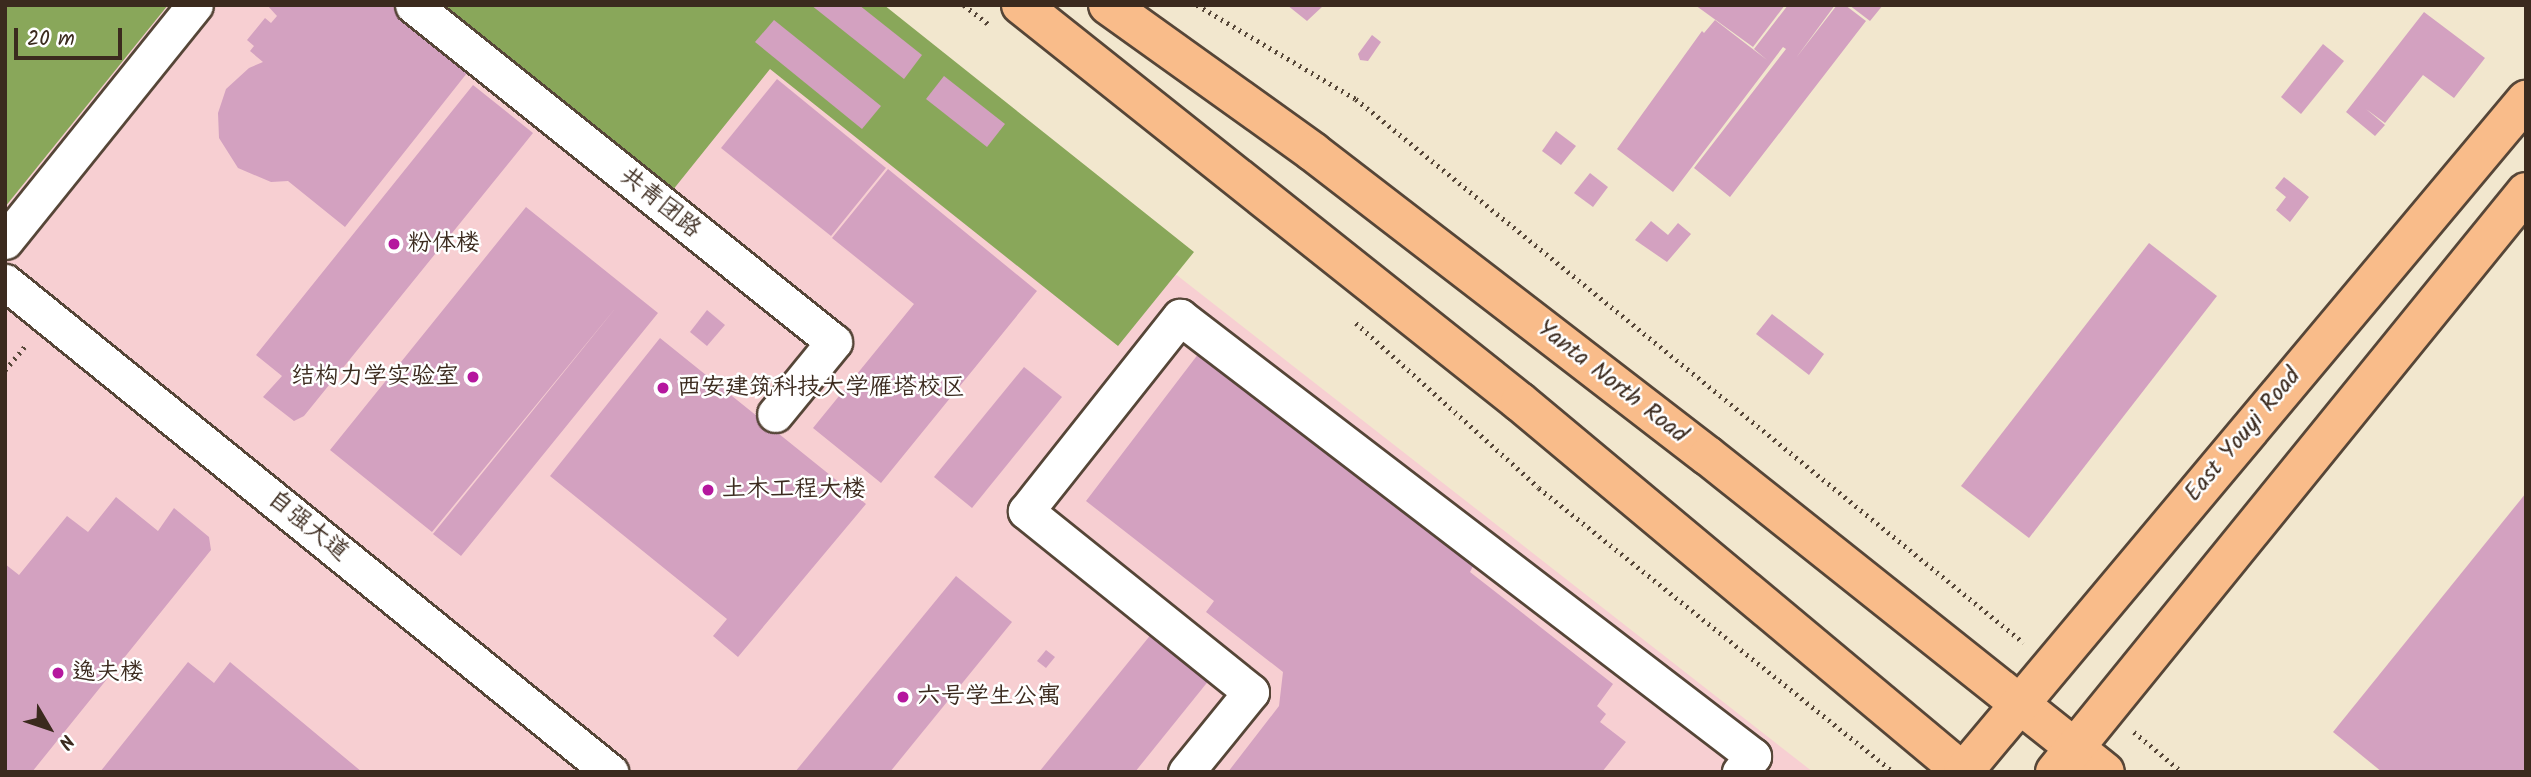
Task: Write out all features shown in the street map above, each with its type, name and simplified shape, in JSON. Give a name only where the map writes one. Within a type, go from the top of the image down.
[{"type":"main road","name":"Yanta North Road","points":[[1108,5],[1324,160],[2018,703],[2064,759],[2105,772]]},
{"type":"main road","points":[[1009,18],[1520,402],[1963,772]]},
{"type":"main road","name":"East Youyi Road","points":[[1963,772],[2050,664],[2526,100]]},
{"type":"main road","points":[[2064,759],[2526,192]]},
{"type":"street","points":[[5,242],[195,5]]},
{"type":"street","name":"共青团路","points":[[413,5],[834,342],[775,414]]},
{"type":"street","name":"自强大道","points":[[5,282],[610,772]]},
{"type":"street","points":[[1186,772],[1251,692],[1026,511],[1181,317],[1753,756],[1740,772]]},
{"type":"path","points":[[964,5],[1009,18]]},
{"type":"path","points":[[1198,5],[1356,99],[2050,664]]},
{"type":"path","points":[[1348,316],[1539,488],[1894,772]]},
{"type":"path","points":[[2104,709],[2182,772]]},
{"type":"shaded area","name":"西安建筑科技大学雁塔校区","points":[[5,5],[831,5],[1813,772],[5,772]]},
{"type":"green space","points":[[5,5],[168,5],[5,207]]},
{"type":"green space","points":[[408,5],[884,5],[1194,252],[1118,346],[770,69],[660,206]]},
{"type":"building","points":[[267,5],[392,5],[471,68],[345,227],[288,181],[271,182],[238,168],[219,138],[218,113],[226,89],[249,68],[263,62],[250,51],[254,46],[247,40],[265,18],[271,23],[277,16]]},
{"type":"building","points":[[811,5],[859,5],[922,55],[904,79]]},
{"type":"building","points":[[1287,5],[1324,5],[1307,21]]},
{"type":"building","points":[[1695,5],[1785,5],[1753,47]]},
{"type":"building","points":[[1788,5],[1835,5],[1796,58],[1837,5],[1845,5],[1866,21],[1730,197],[1694,168],[1786,49],[1783,47],[1673,192],[1617,149],[1702,31],[1704,33],[1715,20],[1767,60],[1754,49]]},
{"type":"building","points":[[1849,5],[1883,5],[1870,21]]},
{"type":"building","points":[[2424,12],[2485,58],[2454,98],[2423,75],[2385,123],[2366,109],[2385,125],[2375,136],[2346,112]]},
{"type":"building","points":[[774,20],[881,106],[862,129],[755,42]]},
{"type":"building","points":[[1372,35],[1381,42],[1368,61],[1360,60],[1358,54]]},
{"type":"building","points":[[2323,44],[2344,61],[2301,114],[2281,97]]},
{"type":"building","points":[[944,76],[1005,124],[987,147],[926,99]]},
{"type":"building","points":[[777,79],[886,168],[831,236],[721,148]]},
{"type":"building","name":"粉体楼","points":[[473,85],[533,133],[304,416],[294,421],[263,397],[282,376],[256,355]]},
{"type":"building","points":[[1556,131],[1576,146],[1561,165],[1542,151]]},
{"type":"building","points":[[888,169],[1037,291],[881,483],[813,428],[914,304],[832,238]]},
{"type":"building","points":[[1590,173],[1608,187],[1593,207],[1574,193]]},
{"type":"building","points":[[2284,177],[2309,197],[2290,222],[2276,210],[2286,197],[2275,188]]},
{"type":"building","name":"结构力学实验室","points":[[526,207],[658,313],[461,556],[433,534],[618,305],[432,532],[330,450]]},
{"type":"building","points":[[1651,221],[1668,235],[1678,223],[1691,234],[1667,262],[1635,240]]},
{"type":"building","points":[[2149,243],[2217,296],[2029,538],[1961,486]]},
{"type":"building","points":[[707,310],[725,325],[707,346],[690,332]]},
{"type":"building","points":[[1772,314],[1824,354],[1809,375],[1756,334]]},
{"type":"building","name":"土木工程大楼","points":[[660,338],[866,504],[738,657],[713,636],[727,619],[550,476]]},
{"type":"building","points":[[1199,353],[1473,566],[1470,572],[1613,684],[1597,706],[1606,714],[1600,722],[1626,742],[1602,772],[1228,772],[1279,706],[1283,672],[1206,612],[1214,601],[1086,501]]},
{"type":"building","points":[[1024,367],[1062,397],[972,508],[934,477]]},
{"type":"building","points":[[2526,493],[2526,767],[2522,772],[2382,772],[2333,732]]},
{"type":"building","name":"逸夫楼","points":[[116,497],[158,531],[174,508],[209,537],[211,550],[32,772],[5,772],[5,564],[19,575],[67,516],[88,532]]},
{"type":"building","name":"六号学生公寓","points":[[956,576],[1012,622],[890,772],[795,772]]},
{"type":"building","points":[[1157,627],[1214,674],[1135,772],[1039,772]]},
{"type":"building","points":[[1046,650],[1055,657],[1046,668],[1037,661]]},
{"type":"building","points":[[188,662],[214,683],[230,662],[362,772],[100,772]]},
{"type":"place","name":"粉体楼","points":[[394,244]]},
{"type":"place","name":"结构力学实验室","points":[[473,377]]},
{"type":"place","name":"西安建筑科技大学雁塔校区","points":[[663,388]]},
{"type":"place","name":"土木工程大楼","points":[[708,490]]},
{"type":"place","name":"逸夫楼","points":[[58,673]]},
{"type":"place","name":"六号学生公寓","points":[[903,697]]}]
